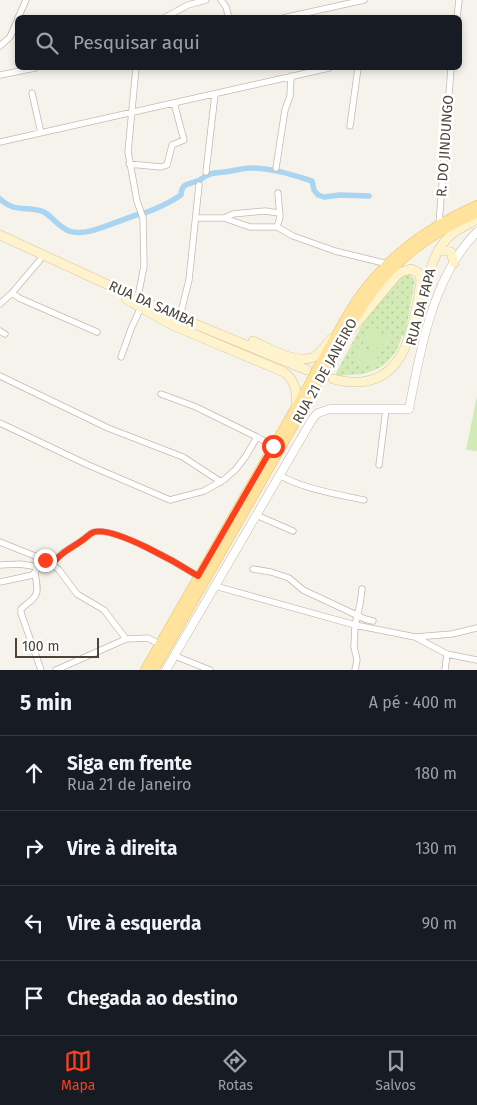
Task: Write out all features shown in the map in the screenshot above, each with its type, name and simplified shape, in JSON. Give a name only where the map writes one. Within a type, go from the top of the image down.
[{"type":"main road","points":[[321,368],[358,298],[388,264],[415,240],[439,224],[477,205]]},
{"type":"main road","name":"RUA 21 DE JANEIRO","points":[[154,670],[321,368],[341,342],[374,289],[395,265],[427,239],[477,213]]},
{"type":"main road","name":"RUA DA FAPA","points":[[341,342],[396,276],[401,272],[411,269],[419,273],[421,280],[411,332],[406,347],[398,360],[383,375],[371,381],[354,383],[332,381],[350,386],[369,385],[387,378],[400,366],[411,349],[430,270],[438,252],[452,234],[477,219]]},
{"type":"main road","name":"RUA DA SAMBA","points":[[0,235],[127,296]]},
{"type":"main road","name":"RUA DA SAMBA","points":[[0,241],[40,260],[306,371]]},
{"type":"main road","points":[[438,252],[443,250],[451,252],[454,263]]},
{"type":"main road","points":[[127,296],[138,297],[180,312],[289,356],[308,359],[318,354],[340,330]]},
{"type":"main road","points":[[127,296],[141,307],[172,325],[284,372],[293,380],[296,407]]},
{"type":"main road","name":"RUA 21 DE JANEIRO","points":[[144,670],[296,407],[314,382]]},
{"type":"street","points":[[19,15],[26,0]]},
{"type":"street","points":[[170,15],[188,5],[206,0]]},
{"type":"street","points":[[220,0],[226,7],[228,15]]},
{"type":"street","points":[[296,15],[364,0]]},
{"type":"street","points":[[457,15],[459,0]]},
{"type":"street","points":[[0,46],[10,37],[15,25]]},
{"type":"street","points":[[0,75],[25,70]]},
{"type":"street","points":[[136,70],[133,113],[128,142],[129,164],[137,200],[144,218],[144,266],[138,297]]},
{"type":"street","points":[[0,140],[133,113],[319,70]]},
{"type":"street","points":[[350,126],[358,70]]},
{"type":"street","name":"R. DO JINDUNGO","points":[[439,224],[451,70]]},
{"type":"street","points":[[276,168],[290,96],[290,76]]},
{"type":"street","points":[[32,93],[41,133]]},
{"type":"street","points":[[206,172],[215,94]]},
{"type":"street","points":[[129,164],[161,167],[167,165],[172,144],[184,140],[174,103]]},
{"type":"street","points":[[180,312],[189,280],[199,184]]},
{"type":"street","points":[[277,227],[280,217],[278,193]]},
{"type":"street","points":[[224,218],[245,212],[265,211],[279,213]]},
{"type":"street","points":[[196,218],[224,218],[250,227],[277,227],[293,236],[335,251],[388,264]]},
{"type":"street","points":[[454,263],[477,232]]},
{"type":"street","points":[[0,304],[40,260]]},
{"type":"street","name":"RUA 21 DE JANEIRO","points":[[166,670],[306,427],[318,413],[340,408],[409,409],[416,371],[435,303],[454,263]]},
{"type":"street","points":[[12,293],[19,298],[97,332]]},
{"type":"street","points":[[121,357],[130,329],[141,307]]},
{"type":"street","points":[[0,376],[108,428],[184,457],[220,482]]},
{"type":"street","points":[[161,394],[205,411],[273,446]]},
{"type":"street","points":[[379,465],[386,408]]},
{"type":"street","points":[[0,423],[86,464],[170,500],[204,491],[220,482],[236,469],[258,437]]},
{"type":"street","points":[[279,475],[287,480],[307,486],[364,500]]},
{"type":"street","points":[[256,515],[293,531]]},
{"type":"street","points":[[0,582],[33,575],[36,570],[52,564],[62,552],[92,532],[103,531],[147,547],[198,576]]},
{"type":"street","points":[[0,542],[52,564],[59,570],[77,594],[104,610],[126,639]]},
{"type":"street","points":[[0,565],[24,564],[36,570]]},
{"type":"street","points":[[253,569],[289,578],[303,590],[373,621]]},
{"type":"street","points":[[36,570],[38,591],[36,596],[21,609],[21,613],[41,670]]},
{"type":"street","points":[[215,586],[355,625],[415,637],[452,634],[477,628]]},
{"type":"street","points":[[355,670],[357,660],[354,647],[355,625],[362,588]]},
{"type":"street","points":[[415,637],[447,654],[477,660]]},
{"type":"street","points":[[56,670],[126,639],[148,638],[159,644]]},
{"type":"street","points":[[445,670],[447,654]]},
{"type":"street","points":[[174,656],[210,670]]},
{"type":"green space","points":[[410,274],[415,280],[405,336],[402,336],[394,353],[383,366],[375,370],[367,373],[334,377],[365,319],[401,277]]},
{"type":"green space","points":[[366,330],[390,336],[386,350],[363,344]]},
{"type":"green space","points":[[355,347],[379,353],[375,367],[352,361]]},
{"type":"green space","points":[[477,396],[477,451],[466,450]]},
{"type":"waterway","points":[[142,214],[181,195],[183,187],[187,184],[213,173],[248,168],[259,168],[290,174],[312,181],[314,190],[318,195],[324,197],[340,195],[369,196]]},
{"type":"waterway","points":[[0,199],[6,204],[17,208],[44,212],[65,229],[76,232],[94,230],[140,214]]},
{"type":"route","points":[[45,560],[52,564],[59,554],[92,532],[103,531],[147,547],[198,576],[273,446]]}]
